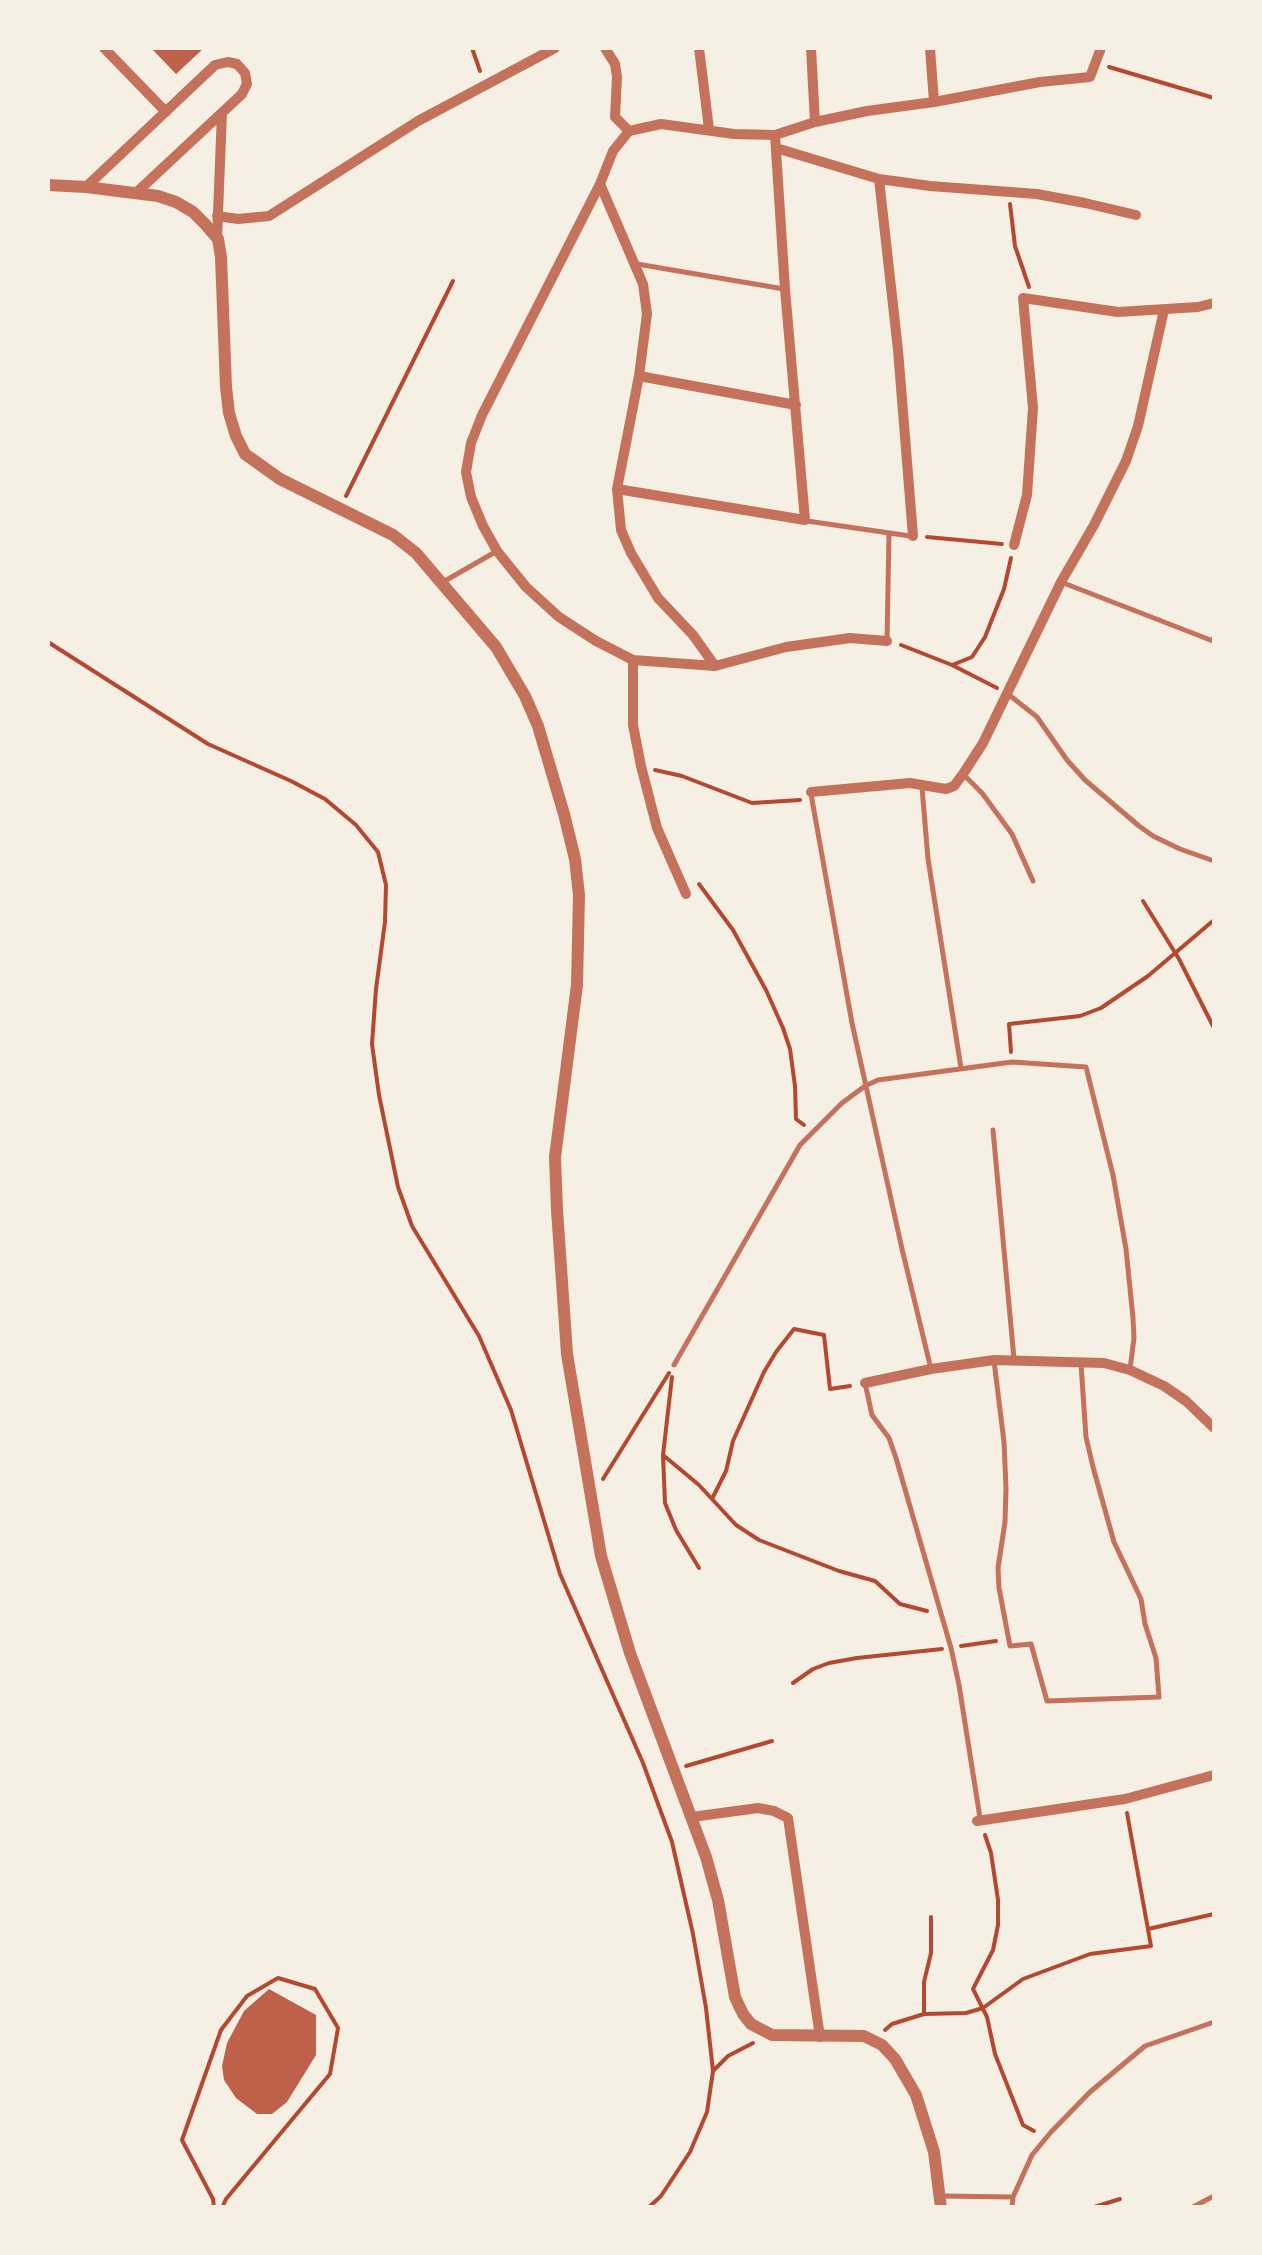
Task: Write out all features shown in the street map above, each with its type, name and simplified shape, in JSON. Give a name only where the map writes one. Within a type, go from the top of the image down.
[{"type":"street","points":[[104,48],[166,112]]},
{"type":"street","points":[[217,216],[269,216],[418,121],[555,48]]},
{"type":"street","points":[[605,48],[618,78],[615,116],[629,131]]},
{"type":"street","points":[[699,48],[709,130]]},
{"type":"street","points":[[811,48],[816,122]]},
{"type":"street","points":[[930,48],[934,102]]},
{"type":"street","points":[[887,641],[850,638],[810,643],[715,666],[632,660],[596,641],[526,587],[483,526],[471,498],[466,472],[482,415],[600,184],[613,151],[629,131],[660,124],[775,135],[867,111],[1090,77],[1101,48]]},
{"type":"street","points":[[86,187],[215,66],[238,64],[247,84],[242,94],[137,192]]},
{"type":"street","points":[[222,113],[217,216],[226,386],[229,412],[245,454],[261,468],[393,535],[416,553],[496,646],[525,696],[550,762],[580,894],[578,985],[555,1157],[567,1354],[601,1556],[630,1654],[714,1884],[735,1997],[750,2024],[772,2035],[864,2036],[874,2039],[895,2059],[916,2095],[926,2124],[941,2202]]},
{"type":"street","points":[[617,489],[804,520],[775,135]]},
{"type":"street","points":[[776,148],[880,179],[1037,194],[1136,215]]},
{"type":"street","points":[[880,179],[912,536]]},
{"type":"street","points":[[600,184],[643,284],[647,314],[617,489],[621,530],[630,553],[658,598],[693,635],[715,666]]},
{"type":"street","points":[[48,186],[137,192],[176,202],[193,212],[218,240]]},
{"type":"street","points":[[1014,545],[1027,495],[1033,408],[1028,300],[1118,312],[1214,303]]},
{"type":"street","points":[[811,795],[922,784],[946,789],[954,786],[963,774],[983,743],[1061,582],[1126,461],[1138,426],[1164,310]]},
{"type":"street","points":[[639,376],[796,405]]},
{"type":"street","points":[[632,660],[633,725],[641,766],[657,828],[686,894]]},
{"type":"street","points":[[865,1383],[994,1360],[1104,1363],[1164,1386],[1214,1428]]},
{"type":"street","points":[[978,1821],[1125,1799],[1214,1776]]},
{"type":"street","points":[[692,1816],[758,1808],[788,1818],[820,2036]]},
{"type":"lane","points":[[634,264],[784,289]]},
{"type":"lane","points":[[804,520],[912,536]]},
{"type":"lane","points":[[887,641],[889,533]]},
{"type":"lane","points":[[442,582],[497,551]]},
{"type":"lane","points":[[1061,582],[1213,640],[1214,637]]},
{"type":"lane","points":[[1008,694],[1037,718],[1086,780],[1139,826],[1180,849],[1214,861]]},
{"type":"lane","points":[[963,774],[990,802],[1012,834],[1032,882]]},
{"type":"lane","points":[[922,784],[928,859],[961,1068]]},
{"type":"lane","points":[[811,795],[864,1086],[931,1369]]},
{"type":"lane","points":[[674,1365],[800,1145],[842,1103],[864,1086],[888,1078],[1012,1062],[1086,1067],[1113,1175],[1126,1249],[1134,1338],[1130,1370]]},
{"type":"lane","points":[[993,1130],[1014,1359]]},
{"type":"lane","points":[[994,1360],[1006,1488],[998,1588],[1010,1646],[1031,1644],[1047,1701],[1159,1696],[1156,1658],[1141,1599],[1114,1542],[1093,1467],[1086,1437],[1080,1361]]},
{"type":"lane","points":[[865,1383],[872,1415],[889,1438],[912,1506],[951,1648],[960,1685],[978,1821]]},
{"type":"lane","points":[[1012,2208],[1032,2155],[1090,2092],[1145,2046],[1214,2022]]},
{"type":"lane","points":[[1191,2208],[1214,2196]]},
{"type":"lane","points":[[941,2202],[1013,2197]]},
{"type":"path","points":[[472,48],[484,85]]},
{"type":"path","points":[[1096,62],[1214,98]]},
{"type":"path","points":[[1008,192],[1028,300]]},
{"type":"path","points":[[340,509],[452,281]]},
{"type":"path","points":[[912,536],[1014,545],[991,626],[972,656],[952,665]]},
{"type":"path","points":[[887,641],[952,665],[1008,694]]},
{"type":"path","points":[[48,642],[208,744],[324,799],[356,825],[378,852],[386,885],[385,922],[372,1044],[398,1187],[412,1226],[480,1336],[511,1410],[560,1574],[643,1763],[672,1842],[692,1934],[713,2071],[706,2112],[690,2152],[661,2196],[648,2208]]},
{"type":"path","points":[[641,766],[682,776],[752,803],[811,795]]},
{"type":"path","points":[[692,875],[733,930],[766,990],[790,1050],[796,1120],[812,1131]]},
{"type":"path","points":[[1143,901],[1214,1028]]},
{"type":"path","points":[[1012,1062],[1009,1024],[1080,1016],[1102,1008],[1214,920]]},
{"type":"path","points":[[712,1499],[764,1372],[794,1329],[824,1335],[830,1389],[865,1383]]},
{"type":"path","points":[[591,1498],[674,1365]]},
{"type":"path","points":[[674,1365],[664,1455],[665,1502],[676,1530],[699,1568]]},
{"type":"path","points":[[664,1455],[736,1525],[759,1540],[875,1581],[900,1604],[942,1614]]},
{"type":"path","points":[[793,1683],[829,1663],[1009,1639]]},
{"type":"path","points":[[672,1769],[772,1741]]},
{"type":"path","points":[[874,2039],[892,2024],[924,2014],[966,2013],[984,2008],[1023,1979],[1090,1954],[1151,1946],[1125,1799]]},
{"type":"path","points":[[978,1821],[991,1853],[998,1925],[993,1950],[973,1989],[984,2008],[995,2054],[1023,2125],[1046,2138]]},
{"type":"path","points":[[1148,1929],[1214,1914]]},
{"type":"path","points":[[924,2014],[931,1918]]},
{"type":"path","points":[[214,2208],[182,2140],[220,2030],[247,1996],[278,1978],[315,1989],[338,2028],[330,2074],[222,2208]]},
{"type":"path","points":[[713,2071],[744,2046],[772,2035]]},
{"type":"path","points":[[1091,2208],[1120,2198]]},
{"type":"building","points":[[151,48],[204,48],[176,74]]},
{"type":"building","points":[[269,1989],[316,2015],[316,2055],[287,2102],[272,2114],[257,2114],[236,2098],[224,2080],[222,2066],[227,2043],[244,2011]]}]
